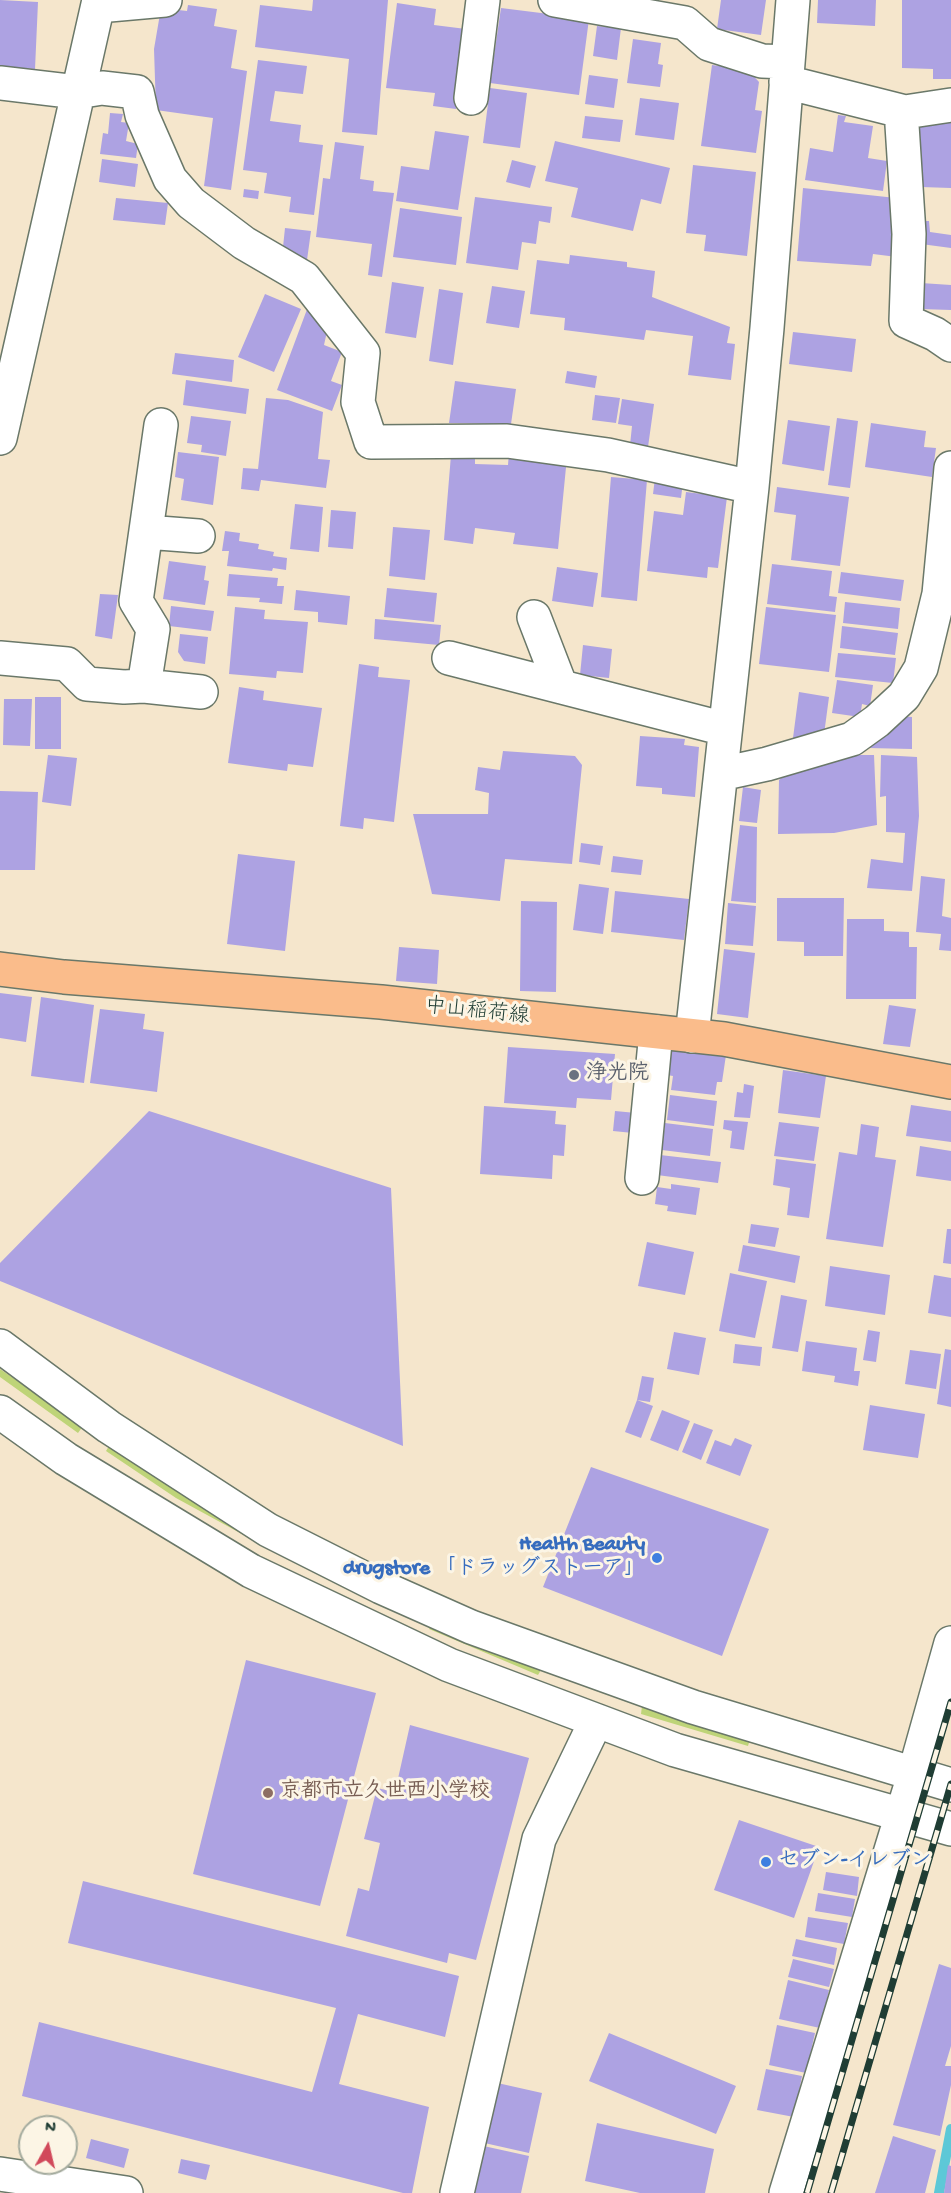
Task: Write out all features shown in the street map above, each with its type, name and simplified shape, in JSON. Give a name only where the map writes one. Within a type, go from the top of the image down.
[{"type":"main road","name":"中山稲荷線","points":[[0,969],[64,977],[381,1002],[724,1039],[951,1082]]},
{"type":"street","points":[[0,438],[98,3],[165,0]]},
{"type":"street","points":[[471,98],[483,0]]},
{"type":"street","points":[[555,0],[685,23],[709,44],[905,112],[951,105]]},
{"type":"street","points":[[692,1036],[752,487],[793,0]]},
{"type":"street","points":[[0,83],[77,92],[102,88],[137,92],[142,115],[170,179],[191,203],[244,243],[304,278],[363,353],[358,402],[371,442],[507,441],[608,455],[752,487]]},
{"type":"street","points":[[905,112],[902,125],[909,234],[906,321],[935,334],[951,345]]},
{"type":"street","points":[[144,686],[153,629],[136,601],[160,425]]},
{"type":"street","points":[[721,774],[767,765],[852,739],[877,721],[904,696],[921,668],[945,594],[951,468]]},
{"type":"street","points":[[146,532],[198,536]]},
{"type":"street","points":[[534,617],[561,687]]},
{"type":"street","points":[[0,658],[67,664],[87,684],[144,686],[201,693]]},
{"type":"street","points":[[449,658],[725,729]]},
{"type":"street","points":[[642,1178],[656,1032]]},
{"type":"street","points":[[0,1346],[110,1427],[267,1530],[368,1581],[471,1627],[693,1707],[951,1785]]},
{"type":"street","points":[[0,1412],[66,1459],[251,1571],[449,1665],[675,1750],[951,1828]]},
{"type":"street","points":[[786,2193],[914,1775],[951,1643]]},
{"type":"street","points":[[457,2193],[539,1839],[596,1720]]},
{"type":"street","points":[[0,2174],[48,2187],[126,2193]]},
{"type":"green space","points":[[0,1369],[83,1426],[78,1433],[0,1377]]},
{"type":"green space","points":[[109,1446],[181,1494],[362,1595],[273,1551],[176,1498],[106,1451]]},
{"type":"green space","points":[[433,1623],[541,1670],[538,1675],[429,1629]]},
{"type":"green space","points":[[642,1706],[750,1739],[748,1746],[641,1714]]},
{"type":"building","points":[[0,0],[38,2],[35,69],[0,67]]},
{"type":"building","points":[[313,0],[388,0],[377,135],[342,132],[349,59],[255,47],[260,5],[312,11]]},
{"type":"building","points":[[721,0],[766,0],[761,35],[717,29]]},
{"type":"building","points":[[818,0],[876,0],[875,26],[817,23]]},
{"type":"building","points":[[902,0],[951,0],[951,79],[933,79],[933,69],[902,68]]},
{"type":"building","points":[[397,3],[436,9],[434,25],[466,29],[456,109],[433,106],[435,93],[386,88]]},
{"type":"building","points":[[188,5],[217,9],[214,26],[237,30],[231,68],[247,71],[231,190],[204,186],[213,118],[156,110],[154,49],[161,8],[187,11]]},
{"type":"building","points":[[501,8],[589,19],[579,95],[490,83]]},
{"type":"building","points":[[597,26],[621,28],[617,60],[593,56]]},
{"type":"building","points":[[633,39],[661,43],[658,64],[663,65],[660,87],[627,83]]},
{"type":"building","points":[[258,60],[307,66],[303,94],[275,91],[270,121],[301,125],[299,142],[323,145],[314,215],[289,212],[291,197],[264,193],[267,173],[243,170]]},
{"type":"building","points":[[712,65],[748,70],[759,82],[755,110],[762,111],[756,153],[701,146]]},
{"type":"building","points":[[589,75],[618,79],[614,108],[585,104]]},
{"type":"building","points":[[490,88],[527,93],[520,148],[483,143]]},
{"type":"building","points":[[640,98],[679,103],[674,140],[635,135]]},
{"type":"building","points":[[110,113],[123,114],[121,122],[129,123],[126,141],[138,144],[136,158],[100,154],[103,133],[108,134]]},
{"type":"building","points":[[838,115],[846,116],[844,122],[873,126],[868,158],[887,161],[883,191],[805,180],[810,148],[833,152]]},
{"type":"building","points":[[585,116],[623,120],[620,142],[582,138]]},
{"type":"building","points":[[951,119],[951,188],[921,187],[913,123]]},
{"type":"building","points":[[435,131],[469,136],[458,210],[396,201],[401,166],[429,170]]},
{"type":"building","points":[[555,141],[670,168],[661,204],[641,199],[633,231],[571,217],[578,188],[545,181]]},
{"type":"building","points":[[335,142],[364,146],[360,179],[374,181],[373,191],[394,193],[382,277],[368,275],[372,244],[316,237],[323,178],[330,179]]},
{"type":"building","points":[[102,159],[138,164],[135,187],[99,182]]},
{"type":"building","points":[[512,160],[536,166],[530,188],[506,182]]},
{"type":"building","points":[[693,165],[756,172],[747,256],[704,251],[706,235],[686,233]]},
{"type":"building","points":[[803,188],[896,198],[897,257],[873,254],[871,266],[797,261]]},
{"type":"building","points":[[244,189],[259,191],[258,199],[243,197]]},
{"type":"building","points":[[475,197],[552,207],[550,223],[539,221],[536,244],[522,242],[518,270],[466,263]]},
{"type":"building","points":[[116,198],[168,203],[165,225],[113,220]]},
{"type":"building","points":[[400,208],[462,217],[456,265],[393,257]]},
{"type":"building","points":[[919,221],[929,221],[930,232],[951,235],[951,248],[921,244]]},
{"type":"building","points":[[285,228],[311,231],[307,260],[283,247]]},
{"type":"building","points":[[570,255],[627,262],[627,267],[655,271],[652,297],[730,327],[727,343],[735,344],[731,380],[688,375],[693,336],[646,330],[644,340],[564,330],[565,318],[530,314],[537,260],[569,264]]},
{"type":"building","points":[[392,282],[424,287],[416,338],[385,333]]},
{"type":"building","points":[[921,283],[951,285],[951,310],[920,309]]},
{"type":"building","points":[[492,286],[525,291],[519,328],[486,323]]},
{"type":"building","points":[[439,289],[463,293],[453,365],[429,361]]},
{"type":"building","points":[[265,294],[301,309],[274,372],[238,357]]},
{"type":"building","points":[[309,304],[328,327],[324,345],[342,352],[331,381],[342,385],[332,411],[277,390]]},
{"type":"building","points":[[793,332],[856,339],[852,372],[789,364]]},
{"type":"building","points":[[175,353],[234,360],[232,382],[172,374]]},
{"type":"building","points":[[567,371],[597,376],[595,388],[565,383]]},
{"type":"building","points":[[186,380],[249,389],[246,414],[183,405]]},
{"type":"building","points":[[455,381],[516,389],[511,424],[449,423]]},
{"type":"building","points":[[595,395],[620,398],[616,423],[592,420]]},
{"type":"building","points":[[266,398],[288,400],[323,412],[318,459],[330,460],[326,488],[261,480],[259,491],[241,489],[243,468],[258,469]]},
{"type":"building","points":[[622,399],[654,404],[648,447],[630,445],[632,426],[618,424]]},
{"type":"building","points":[[191,416],[231,421],[226,456],[201,452],[202,445],[187,443]]},
{"type":"building","points":[[837,418],[858,421],[850,488],[828,485]]},
{"type":"building","points":[[788,420],[830,426],[824,471],[782,464]]},
{"type":"building","points":[[871,423],[926,431],[924,447],[936,448],[932,477],[865,467]]},
{"type":"building","points":[[178,452],[219,457],[213,505],[181,500],[184,479],[175,477]]},
{"type":"building","points":[[509,452],[567,457],[558,549],[513,544],[515,533],[475,528],[473,544],[444,540],[451,455],[475,456],[475,464],[508,465]]},
{"type":"building","points":[[611,477],[647,480],[637,601],[601,597]]},
{"type":"building","points":[[655,478],[683,482],[681,498],[653,494]]},
{"type":"building","points":[[777,487],[849,497],[840,566],[791,560],[796,515],[774,512]]},
{"type":"building","points":[[686,492],[727,497],[718,568],[708,567],[707,578],[647,571],[654,511],[683,515]]},
{"type":"building","points":[[295,504],[323,507],[319,552],[290,549]]},
{"type":"building","points":[[331,510],[356,512],[353,549],[328,547]]},
{"type":"building","points":[[393,527],[430,530],[425,580],[389,576]]},
{"type":"building","points":[[225,531],[240,533],[239,541],[259,544],[258,549],[274,552],[273,556],[287,558],[286,570],[273,568],[272,571],[227,566],[229,551],[222,551]]},
{"type":"building","points":[[169,561],[206,566],[204,580],[209,581],[205,605],[163,599]]},
{"type":"building","points":[[772,564],[832,571],[829,596],[837,597],[835,612],[767,604]]},
{"type":"building","points":[[557,567],[598,573],[593,607],[552,601]]},
{"type":"building","points":[[841,572],[904,580],[901,601],[838,593]]},
{"type":"building","points":[[229,574],[278,578],[277,586],[284,586],[282,604],[259,602],[260,598],[227,596]]},
{"type":"building","points":[[387,588],[437,593],[434,622],[384,617]]},
{"type":"building","points":[[296,590],[350,596],[347,625],[318,622],[318,612],[294,610]]},
{"type":"building","points":[[100,594],[118,595],[112,639],[95,636]]},
{"type":"building","points":[[845,602],[900,608],[898,629],[843,623]]},
{"type":"building","points":[[171,606],[214,611],[211,631],[169,626]]},
{"type":"building","points":[[235,607],[265,610],[264,619],[308,622],[303,673],[277,671],[276,678],[229,674]]},
{"type":"building","points":[[766,607],[836,615],[829,672],[759,664]]},
{"type":"building","points":[[375,619],[441,625],[439,645],[374,639]]},
{"type":"building","points":[[842,626],[898,633],[895,655],[840,648]]},
{"type":"building","points":[[180,634],[208,637],[205,664],[184,661],[178,652]]},
{"type":"building","points":[[583,645],[612,649],[609,678],[580,675]]},
{"type":"building","points":[[838,653],[896,658],[893,683],[835,677]]},
{"type":"building","points":[[359,664],[379,667],[378,677],[410,680],[394,822],[364,818],[363,829],[340,826]]},
{"type":"building","points":[[837,680],[873,685],[870,706],[862,704],[860,717],[832,713]]},
{"type":"building","points":[[239,687],[264,691],[263,700],[322,708],[313,767],[288,764],[287,771],[228,763]]},
{"type":"building","points":[[799,692],[829,697],[823,742],[793,738]]},
{"type":"building","points":[[35,697],[61,697],[61,749],[35,749]]},
{"type":"building","points":[[4,699],[32,699],[30,746],[3,745]]},
{"type":"building","points":[[901,716],[912,717],[912,749],[868,748]]},
{"type":"building","points":[[640,736],[685,739],[684,745],[699,747],[695,797],[662,794],[662,788],[636,786]]},
{"type":"building","points":[[503,751],[575,756],[582,765],[572,864],[505,859],[500,901],[432,894],[413,814],[488,814],[489,793],[475,790],[478,767],[500,770]]},
{"type":"building","points":[[48,755],[77,758],[71,806],[42,802]]},
{"type":"building","points":[[837,755],[874,755],[877,825],[834,833],[778,834],[779,780],[794,766]]},
{"type":"building","points":[[881,755],[917,757],[919,816],[912,891],[867,888],[871,859],[903,863],[905,833],[886,832],[886,796],[880,797]]},
{"type":"building","points":[[743,787],[761,790],[757,823],[739,821]]},
{"type":"building","points":[[0,791],[38,792],[35,870],[0,870]]},
{"type":"building","points":[[740,825],[757,827],[756,903],[731,901]]},
{"type":"building","points":[[581,843],[603,846],[600,865],[579,862]]},
{"type":"building","points":[[238,854],[295,861],[285,951],[227,944]]},
{"type":"building","points":[[613,856],[643,860],[641,875],[611,872]]},
{"type":"building","points":[[921,876],[945,879],[942,916],[951,918],[951,951],[939,950],[941,934],[916,932]]},
{"type":"building","points":[[579,884],[609,888],[603,934],[573,930]]},
{"type":"building","points":[[615,891],[689,899],[684,940],[611,932]]},
{"type":"building","points":[[777,898],[844,898],[843,956],[804,956],[804,942],[777,941]]},
{"type":"building","points":[[521,901],[557,902],[556,992],[520,991]]},
{"type":"building","points":[[728,903],[756,906],[753,946],[725,944]]},
{"type":"building","points":[[847,919],[884,919],[884,931],[909,932],[909,947],[917,947],[916,999],[846,999]]},
{"type":"building","points":[[399,947],[439,950],[437,984],[396,981]]},
{"type":"building","points":[[724,949],[755,953],[748,1018],[717,1014]]},
{"type":"building","points":[[0,993],[32,997],[26,1042],[0,1038]]},
{"type":"building","points":[[41,997],[94,1005],[84,1083],[31,1076]]},
{"type":"building","points":[[889,1005],[916,1009],[910,1047],[883,1044]]},
{"type":"building","points":[[100,1009],[145,1014],[143,1029],[164,1032],[157,1092],[90,1083]]},
{"type":"building","points":[[508,1047],[615,1054],[611,1100],[577,1098],[576,1108],[504,1103]]},
{"type":"building","points":[[671,1048],[726,1055],[722,1082],[717,1082],[715,1095],[671,1090],[673,1076],[667,1075]]},
{"type":"building","points":[[783,1070],[826,1076],[820,1118],[778,1113]]},
{"type":"building","points":[[744,1084],[754,1086],[750,1118],[734,1117],[737,1092],[743,1093]]},
{"type":"building","points":[[670,1095],[717,1101],[714,1126],[667,1120]]},
{"type":"building","points":[[911,1105],[951,1111],[951,1142],[906,1136]]},
{"type":"building","points":[[484,1106],[556,1111],[555,1124],[566,1125],[564,1156],[553,1155],[552,1179],[480,1174]]},
{"type":"building","points":[[149,1111],[391,1188],[403,1446],[0,1281],[0,1263]]},
{"type":"building","points":[[615,1111],[636,1113],[633,1133],[613,1131]]},
{"type":"building","points":[[724,1120],[748,1122],[744,1150],[730,1148],[732,1131],[723,1129]]},
{"type":"building","points":[[779,1122],[819,1127],[814,1161],[774,1156]]},
{"type":"building","points":[[665,1123],[713,1129],[710,1156],[662,1150]]},
{"type":"building","points":[[861,1124],[879,1127],[875,1157],[896,1160],[883,1247],[826,1239],[839,1152],[857,1155]]},
{"type":"building","points":[[920,1146],[951,1151],[951,1181],[916,1176]]},
{"type":"building","points":[[660,1155],[721,1162],[718,1183],[657,1175]]},
{"type":"building","points":[[776,1159],[816,1164],[809,1218],[787,1215],[790,1188],[773,1185]]},
{"type":"building","points":[[671,1184],[700,1188],[696,1215],[667,1211],[668,1206],[655,1204],[657,1187],[671,1189]]},
{"type":"building","points":[[751,1224],[779,1228],[775,1247],[748,1243]]},
{"type":"building","points":[[947,1229],[951,1229],[951,1264],[943,1263]]},
{"type":"building","points":[[647,1242],[694,1252],[685,1295],[638,1286]]},
{"type":"building","points":[[743,1245],[800,1256],[795,1283],[738,1271]]},
{"type":"building","points":[[830,1266],[890,1275],[885,1315],[825,1306]]},
{"type":"building","points":[[730,1273],[767,1281],[755,1338],[719,1331]]},
{"type":"building","points":[[934,1275],[951,1278],[951,1317],[928,1313]]},
{"type":"building","points":[[781,1295],[807,1300],[798,1352],[772,1348]]},
{"type":"building","points":[[868,1330],[880,1332],[876,1362],[863,1360]]},
{"type":"building","points":[[674,1332],[706,1338],[699,1375],[667,1369]]},
{"type":"building","points":[[806,1341],[857,1348],[854,1371],[860,1371],[858,1386],[834,1382],[835,1376],[802,1371]]},
{"type":"building","points":[[735,1344],[762,1347],[760,1366],[733,1363]]},
{"type":"building","points":[[945,1349],[951,1350],[951,1407],[937,1404]]},
{"type":"building","points":[[910,1350],[941,1354],[936,1389],[905,1384]]},
{"type":"building","points":[[642,1376],[654,1378],[650,1402],[637,1400]]},
{"type":"building","points":[[637,1400],[653,1406],[641,1438],[625,1432]]},
{"type":"building","points":[[870,1405],[925,1414],[918,1458],[863,1450]]},
{"type":"building","points":[[662,1410],[690,1421],[678,1451],[650,1440]]},
{"type":"building","points":[[694,1423],[713,1430],[701,1460],[682,1452]]},
{"type":"building","points":[[735,1438],[752,1445],[740,1476],[706,1463],[715,1440],[731,1446]]},
{"type":"building","name":"Health Beauty drugstore 「ドラッグストーア」","points":[[591,1467],[769,1529],[722,1656],[543,1587]]},
{"type":"building","points":[[246,1660],[376,1693],[320,1906],[193,1874]]},
{"type":"building","points":[[410,1725],[529,1758],[476,1960],[449,1953],[447,1963],[346,1936],[358,1888],[369,1891],[380,1843],[364,1839],[377,1788],[395,1792]]},
{"type":"building","points":[[739,1820],[819,1847],[794,1918],[714,1890]]},
{"type":"building","points":[[826,1872],[859,1877],[857,1896],[823,1890]]},
{"type":"building","points":[[83,1881],[459,1976],[445,2037],[358,2014],[339,2084],[429,2107],[412,2193],[403,2193],[22,2096],[39,2022],[312,2092],[336,2008],[68,1943]]},
{"type":"building","points":[[818,1893],[855,1899],[852,1917],[815,1911]]},
{"type":"building","points":[[808,1917],[848,1923],[844,1944],[805,1937]]},
{"type":"building","points":[[796,1939],[837,1948],[834,1965],[792,1956]]},
{"type":"building","points":[[793,1959],[834,1969],[829,1987],[788,1977]]},
{"type":"building","points":[[939,1964],[951,1968],[951,2046],[945,2066],[951,2066],[951,2085],[940,2136],[893,2125]]},
{"type":"building","points":[[788,1980],[829,1990],[820,2028],[779,2019]]},
{"type":"building","points":[[777,2025],[815,2033],[806,2073],[769,2065]]},
{"type":"building","points":[[609,2033],[736,2086],[716,2134],[589,2081]]},
{"type":"building","points":[[766,2069],[802,2076],[794,2117],[757,2110]]},
{"type":"building","points":[[493,2082],[542,2093],[529,2153],[480,2142]]},
{"type":"building","points":[[597,2123],[714,2149],[705,2193],[640,2193],[585,2181]]},
{"type":"building","points":[[893,2136],[936,2150],[925,2193],[875,2193]]},
{"type":"building","points":[[91,2139],[129,2149],[124,2168],[86,2158]]},
{"type":"building","points":[[479,2145],[529,2156],[521,2193],[469,2193]]},
{"type":"building","points":[[181,2159],[210,2165],[206,2180],[178,2173]]},
{"type":"building","points":[[948,2165],[951,2166],[951,2193],[944,2193]]},
{"type":"waterway","points":[[939,2193],[951,2129]]},
{"type":"railway","points":[[807,2193],[951,1702]]},
{"type":"railway","points":[[831,2193],[951,1784]]},
{"type":"place","name":"浄光院","points":[[574,1075]]},
{"type":"place","name":"Health Beauty drugstore 「ドラッグストーア」","points":[[657,1558]]},
{"type":"place","name":"京都市立久世西小学校","points":[[268,1793]]},
{"type":"place","name":"セブン-イレブン","points":[[766,1862]]}]
